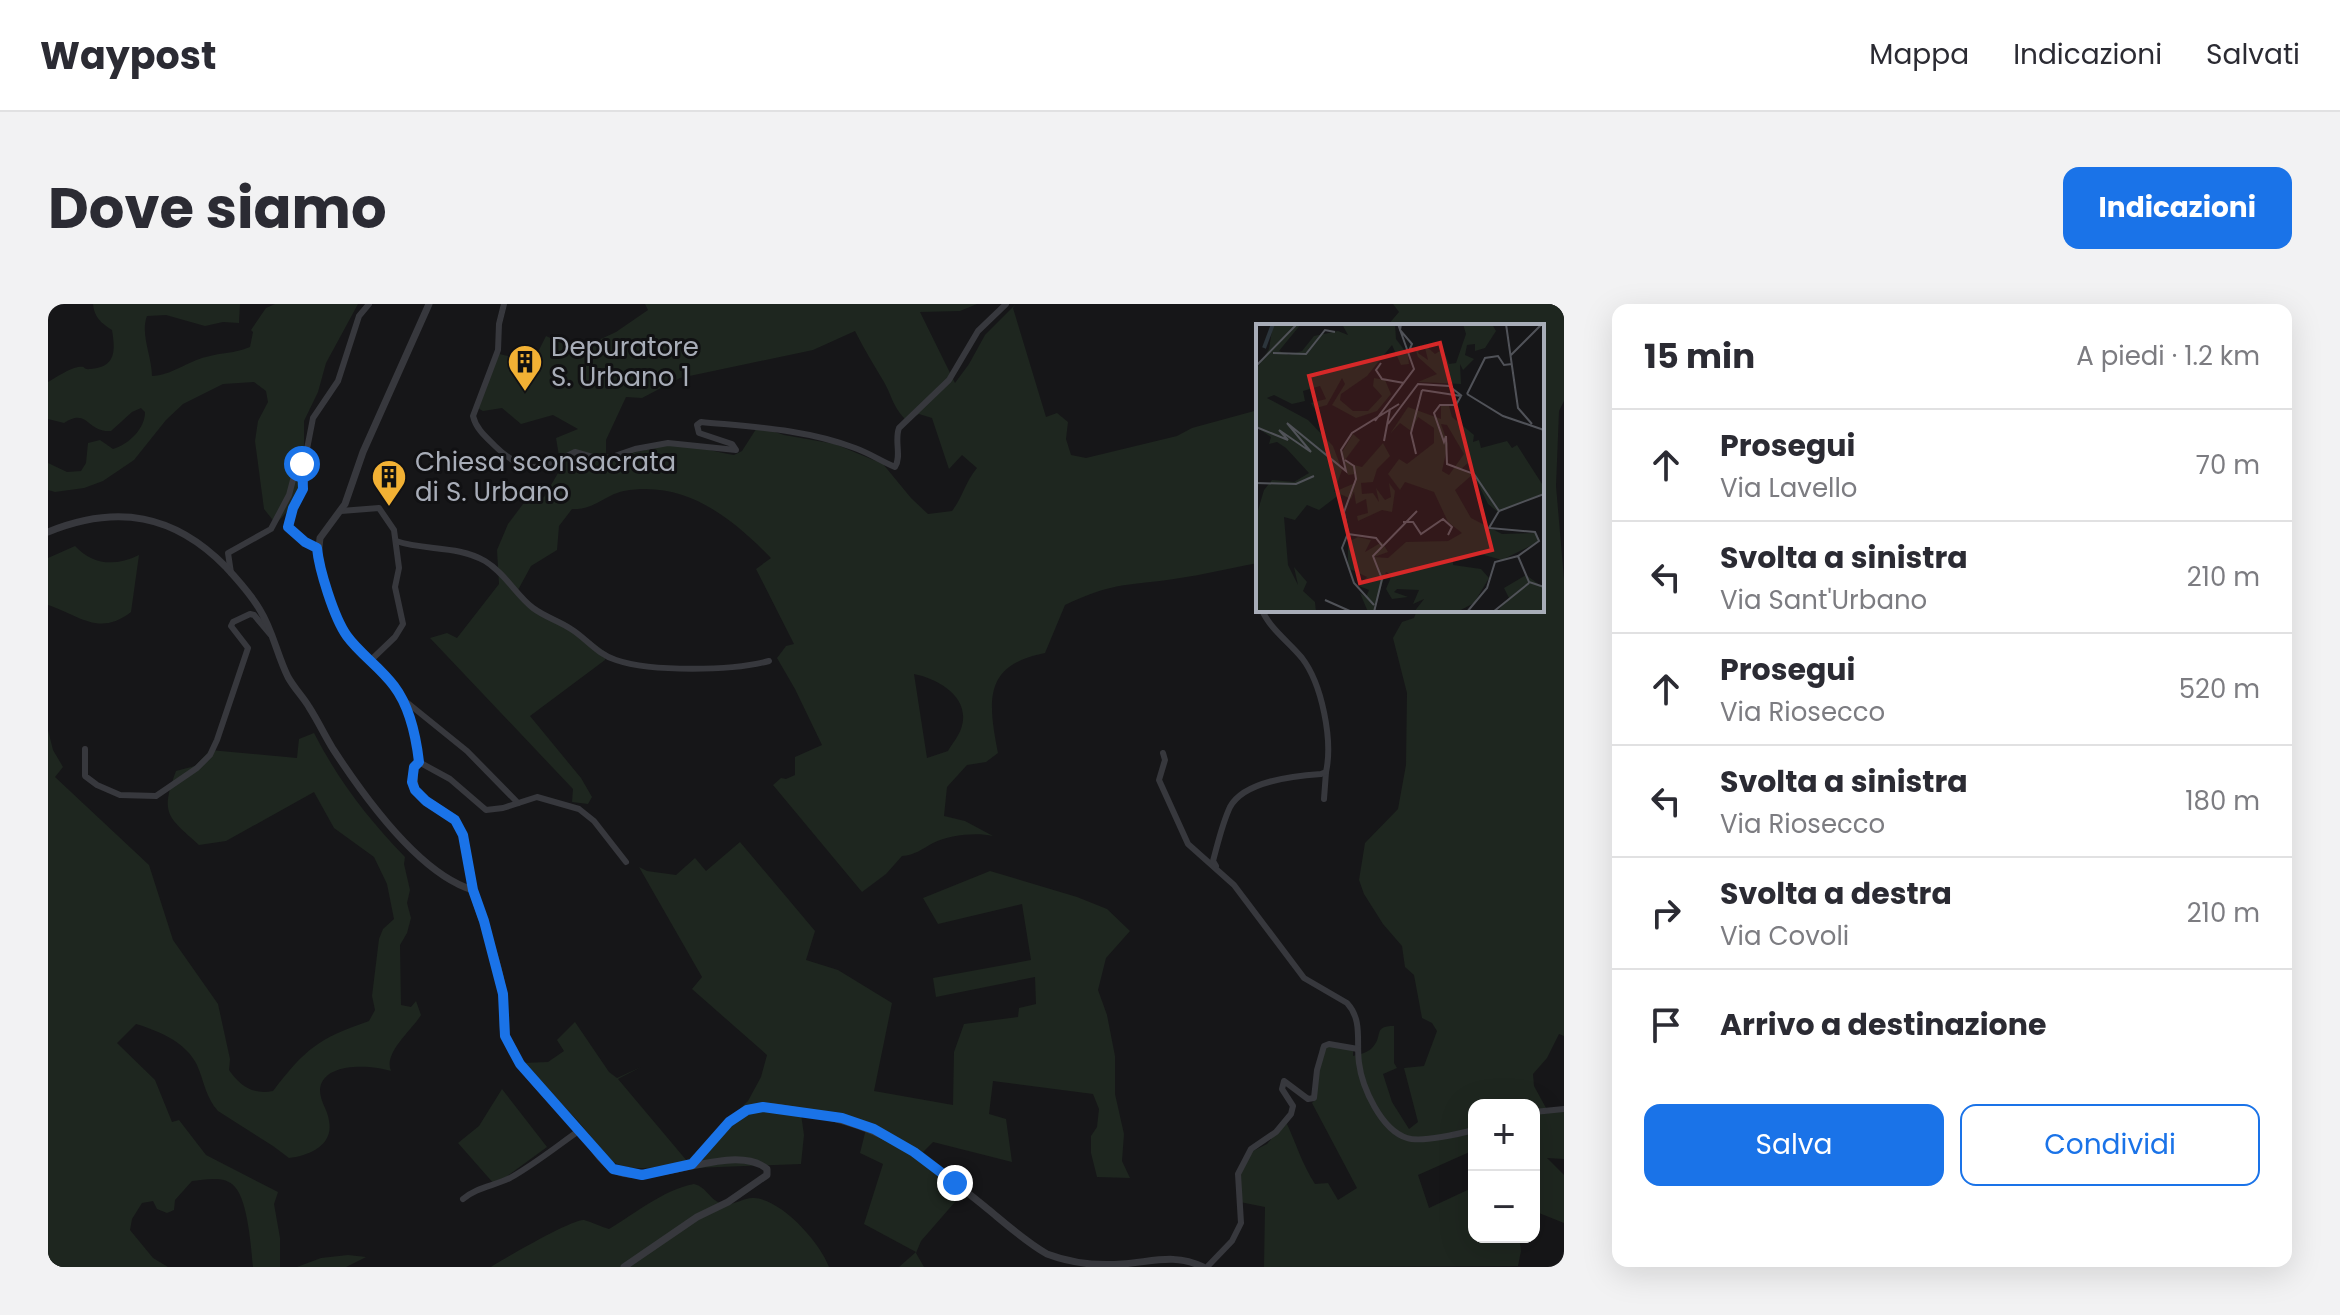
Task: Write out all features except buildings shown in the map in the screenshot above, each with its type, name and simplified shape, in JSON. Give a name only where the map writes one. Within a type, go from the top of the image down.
[{"type":"street","points":[[317,548],[288,527],[304,485],[313,418],[338,381],[359,316],[369,304]]},
{"type":"street","points":[[419,762],[414,732],[395,687],[341,626],[317,548],[324,532],[341,511],[363,452],[429,304]]},
{"type":"street","points":[[504,304],[498,350],[473,416],[480,431],[517,464],[550,465],[577,451],[607,460],[635,449],[668,443],[736,450],[730,443],[699,433],[697,425],[701,422],[817,436],[855,448],[895,467],[899,428],[949,380],[978,331],[1006,304]]},
{"type":"street","points":[[232,573],[228,553],[271,529],[289,495],[299,460],[304,485]]},
{"type":"street","points":[[341,511],[379,508],[394,530],[399,568],[395,587],[403,624],[395,637],[370,661]]},
{"type":"street","points":[[49,531],[91,519],[149,521],[172,527],[194,538],[232,573],[260,609],[289,680],[374,805],[432,869],[473,890]]},
{"type":"street","points":[[396,541],[448,549],[486,562],[531,607],[572,629],[600,654],[617,660],[637,665],[701,669],[769,661]]},
{"type":"street","points":[[1264,612],[1313,676],[1326,725],[1324,799]]},
{"type":"street","points":[[85,749],[84,771],[91,781],[120,795],[156,796],[197,768],[210,755],[217,740],[248,648],[233,631],[233,622],[245,615],[254,615],[273,636]]},
{"type":"street","points":[[399,696],[467,751],[518,803]]},
{"type":"street","points":[[1163,753],[1165,760],[1159,780],[1182,835],[1198,855],[1218,869],[1240,892],[1304,978],[1350,1006],[1358,1030],[1361,1073],[1373,1104],[1397,1133],[1407,1139],[1468,1131]]},
{"type":"street","points":[[419,762],[414,767],[413,786],[426,801],[455,820],[459,827],[473,890],[503,994],[505,1036],[520,1064],[603,1160],[620,1172],[642,1175],[692,1164],[732,1161],[766,1167],[768,1172],[763,1180],[697,1217],[624,1267]]},
{"type":"street","points":[[419,762],[450,779],[483,808],[495,810],[543,797],[585,813],[626,862]]},
{"type":"street","points":[[1218,869],[1213,861],[1230,808],[1241,794],[1283,778],[1326,772]]},
{"type":"street","points":[[692,1164],[729,1122],[747,1110],[763,1107],[791,1109],[842,1118],[874,1129],[914,1152],[1036,1247],[1056,1257],[1107,1265],[1171,1258],[1205,1267],[1232,1241],[1241,1223],[1238,1174],[1251,1149],[1276,1132],[1291,1114],[1293,1106],[1282,1089],[1284,1081],[1308,1099],[1314,1098],[1324,1046],[1329,1044],[1358,1049]]},
{"type":"street","points":[[1540,1111],[1564,1109]]},
{"type":"street","points":[[463,1199],[471,1192],[494,1185],[525,1169],[580,1130]]},
{"type":"shaded area","points":[[93,304],[240,304],[239,323],[223,322],[205,326],[166,315],[147,316],[145,330],[152,376],[166,374],[212,355],[250,347],[251,330],[266,308],[275,304],[358,304],[326,363],[318,392],[304,421],[304,481],[292,506],[276,524],[264,509],[255,441],[258,421],[268,402],[266,391],[254,382],[223,384],[183,404],[134,460],[103,481],[84,488],[48,490],[48,463],[67,472],[81,471],[86,463],[88,443],[100,440],[113,449],[119,447],[135,435],[144,418],[145,412],[141,408],[111,431],[103,431],[78,418],[64,423],[48,419],[48,382],[74,368],[99,368],[106,365],[112,356],[112,330],[99,319]]},
{"type":"shaded area","points":[[645,304],[977,304],[960,311],[920,312],[955,383],[985,335],[1016,304],[1013,308],[1046,417],[1057,413],[1068,422],[1066,439],[1071,455],[1086,458],[1177,436],[1192,428],[1256,411],[1256,563],[1111,588],[1065,605],[1045,653],[1010,666],[994,688],[992,717],[998,753],[986,762],[967,765],[947,787],[944,816],[965,821],[993,836],[979,834],[939,840],[915,853],[902,856],[886,874],[862,892],[773,785],[781,778],[795,775],[795,757],[822,745],[777,658],[786,646],[794,644],[756,569],[771,558],[723,516],[687,497],[646,489],[617,493],[587,507],[572,509],[559,526],[557,550],[531,566],[518,590],[534,607],[565,622],[607,653],[605,660],[530,716],[581,778],[592,797],[588,804],[572,802],[573,789],[430,638],[447,633],[457,638],[499,584],[497,550],[508,524],[523,504],[544,497],[561,468],[556,438],[578,429],[553,415],[521,424],[502,408],[483,411],[474,406],[495,353],[533,362],[546,336],[577,350],[616,332],[648,310]],"holes":[[[855,331],[907,421],[919,414],[932,418],[949,469],[962,455],[977,468],[952,511],[928,514],[883,464],[835,444],[784,435],[758,426],[742,451],[734,455],[676,445],[606,454],[606,440],[626,397],[642,398],[680,378],[813,350]],[[914,674],[933,680],[958,699],[963,718],[957,738],[948,751],[927,758]]]},
{"type":"shaded area","points":[[1393,304],[1564,304],[1564,401],[1559,411],[1556,486],[1564,579],[1564,1036],[1559,1034],[1547,1058],[1533,1074],[1534,1086],[1546,1108],[1564,1110],[1564,1159],[1547,1158],[1564,1175],[1564,1223],[1540,1213],[1540,1099],[1468,1099],[1468,1153],[1418,1175],[1429,1208],[1468,1190],[1468,1243],[1520,1243],[1518,1266],[1264,1267],[1265,1207],[1240,1202],[1237,1178],[1249,1153],[1267,1144],[1286,1122],[1315,1184],[1328,1183],[1338,1200],[1357,1188],[1312,1103],[1320,1047],[1324,1044],[1353,1046],[1353,1056],[1361,1054],[1372,1048],[1383,1028],[1394,1026],[1394,1063],[1397,1068],[1383,1074],[1392,1102],[1409,1129],[1418,1122],[1404,1068],[1424,1066],[1437,1031],[1432,1023],[1422,1018],[1414,975],[1405,967],[1402,946],[1383,924],[1359,880],[1365,843],[1398,809],[1406,765],[1407,693],[1393,638],[1402,622],[1414,618],[1416,612],[1544,612],[1544,324],[1389,324],[1399,312]]},
{"type":"shaded area","points":[[75,546],[98,561],[122,561],[139,555],[131,612],[109,623],[99,623],[48,605],[48,558]]},
{"type":"shaded area","points":[[48,730],[53,750],[63,767],[55,777],[149,865],[173,940],[218,1004],[230,1059],[229,1070],[242,1085],[253,1090],[273,1091],[314,1047],[337,1033],[369,1021],[375,1010],[372,996],[379,939],[383,929],[394,919],[387,884],[374,857],[334,828],[314,792],[226,841],[199,845],[173,820],[170,813],[168,797],[176,771],[195,766],[210,750],[297,758],[299,739],[314,733],[355,799],[405,857],[410,890],[407,903],[411,918],[400,945],[401,1005],[411,1007],[416,1001],[421,1015],[395,1049],[391,1057],[391,1071],[350,1067],[329,1074],[323,1081],[320,1094],[329,1130],[328,1137],[318,1148],[289,1158],[218,1111],[192,1057],[163,1034],[136,1024],[117,1043],[155,1080],[172,1122],[179,1120],[206,1155],[278,1192],[274,1204],[280,1238],[280,1267],[253,1267],[243,1203],[231,1183],[215,1179],[192,1181],[175,1200],[174,1210],[167,1213],[157,1209],[153,1201],[142,1203],[132,1219],[130,1230],[153,1258],[168,1267],[48,1267]]},
{"type":"shaded area","points":[[740,842],[815,931],[806,960],[838,970],[892,1003],[874,1091],[953,1105],[954,1052],[964,1024],[1018,1017],[1019,1008],[1036,1004],[1035,977],[936,997],[933,978],[1031,960],[1022,904],[938,924],[923,898],[990,871],[1107,909],[1130,931],[1106,958],[1098,990],[1107,1015],[1115,1056],[1115,1094],[1124,1134],[1122,1161],[1130,1178],[1097,1177],[1091,1153],[1091,1136],[1097,1127],[1099,1109],[1093,1094],[993,1081],[989,1114],[1006,1119],[1012,1162],[933,1142],[923,1152],[968,1187],[921,1241],[916,1253],[924,1267],[899,1267],[916,1252],[864,1224],[883,1164],[860,1153],[866,1129],[801,1114],[804,1135],[801,1164],[693,1168],[686,1162],[638,1168],[611,1161],[578,1121],[522,1063],[548,1062],[564,1051],[557,1040],[575,1022],[609,1072],[617,1078],[641,1067],[618,1079],[687,1161],[748,1101],[761,1077],[767,1055],[692,989],[702,977],[639,867],[676,875],[695,858],[706,871]]},
{"type":"shaded area","points":[[502,1089],[547,1147],[495,1185],[458,1143],[479,1126]]},
{"type":"shaded area","points":[[694,1184],[723,1204],[754,1198],[776,1206],[808,1234],[829,1267],[491,1267],[567,1225],[584,1220],[609,1229],[661,1197]]},
{"type":"shaded area","points":[[366,1257],[346,1267],[297,1267],[321,1258]]},
{"type":"place","name":"Depuratore S. Urbano 1","points":[[525,393]]},
{"type":"place","name":"Chiesa sconsacrata di S. Urbano","points":[[389,508]]},
{"type":"route","points":[[302,464],[304,485],[288,527],[317,548],[341,626],[355,646],[395,687],[414,732],[419,762],[414,767],[412,782],[415,790],[455,820],[463,835],[473,890],[503,994],[505,1036],[520,1064],[603,1160],[620,1172],[642,1175],[692,1164],[729,1122],[747,1110],[763,1107],[842,1118],[874,1129],[914,1152],[955,1183]]}]
